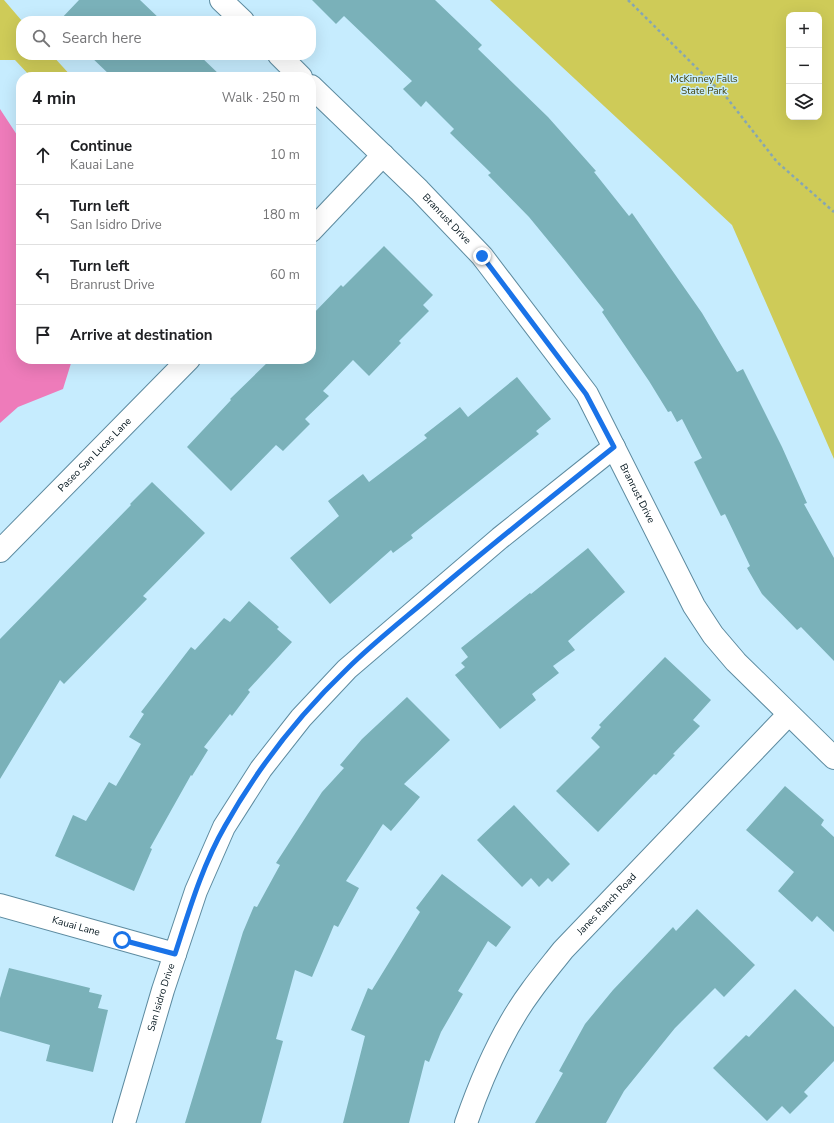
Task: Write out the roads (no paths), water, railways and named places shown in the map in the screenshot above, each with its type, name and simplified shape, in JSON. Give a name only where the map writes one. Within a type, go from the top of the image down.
[{"type":"street","points":[[221,0],[238,16]]},
{"type":"street","points":[[284,60],[297,72]]},
{"type":"street","name":"Branrust Drive","points":[[316,91],[419,190],[482,256],[586,394],[694,606],[713,635],[736,662],[788,715],[834,758]]},
{"type":"street","points":[[316,226],[383,155]]},
{"type":"street","name":"Paseo San Lucas Lane","points":[[0,551],[184,364]]},
{"type":"street","name":"San Isidro Drive","points":[[124,1123],[196,890],[224,827],[261,769],[301,718],[347,669],[500,538],[614,447]]},
{"type":"street","name":"Janes Ranch Road","points":[[466,1123],[490,1062],[507,1027],[530,992],[563,950],[788,715]]},
{"type":"street","name":"Kauai Lane","points":[[0,904],[175,954]]},
{"type":"park label","name":"McKinney Falls State Park","points":[[704,84]]}]
